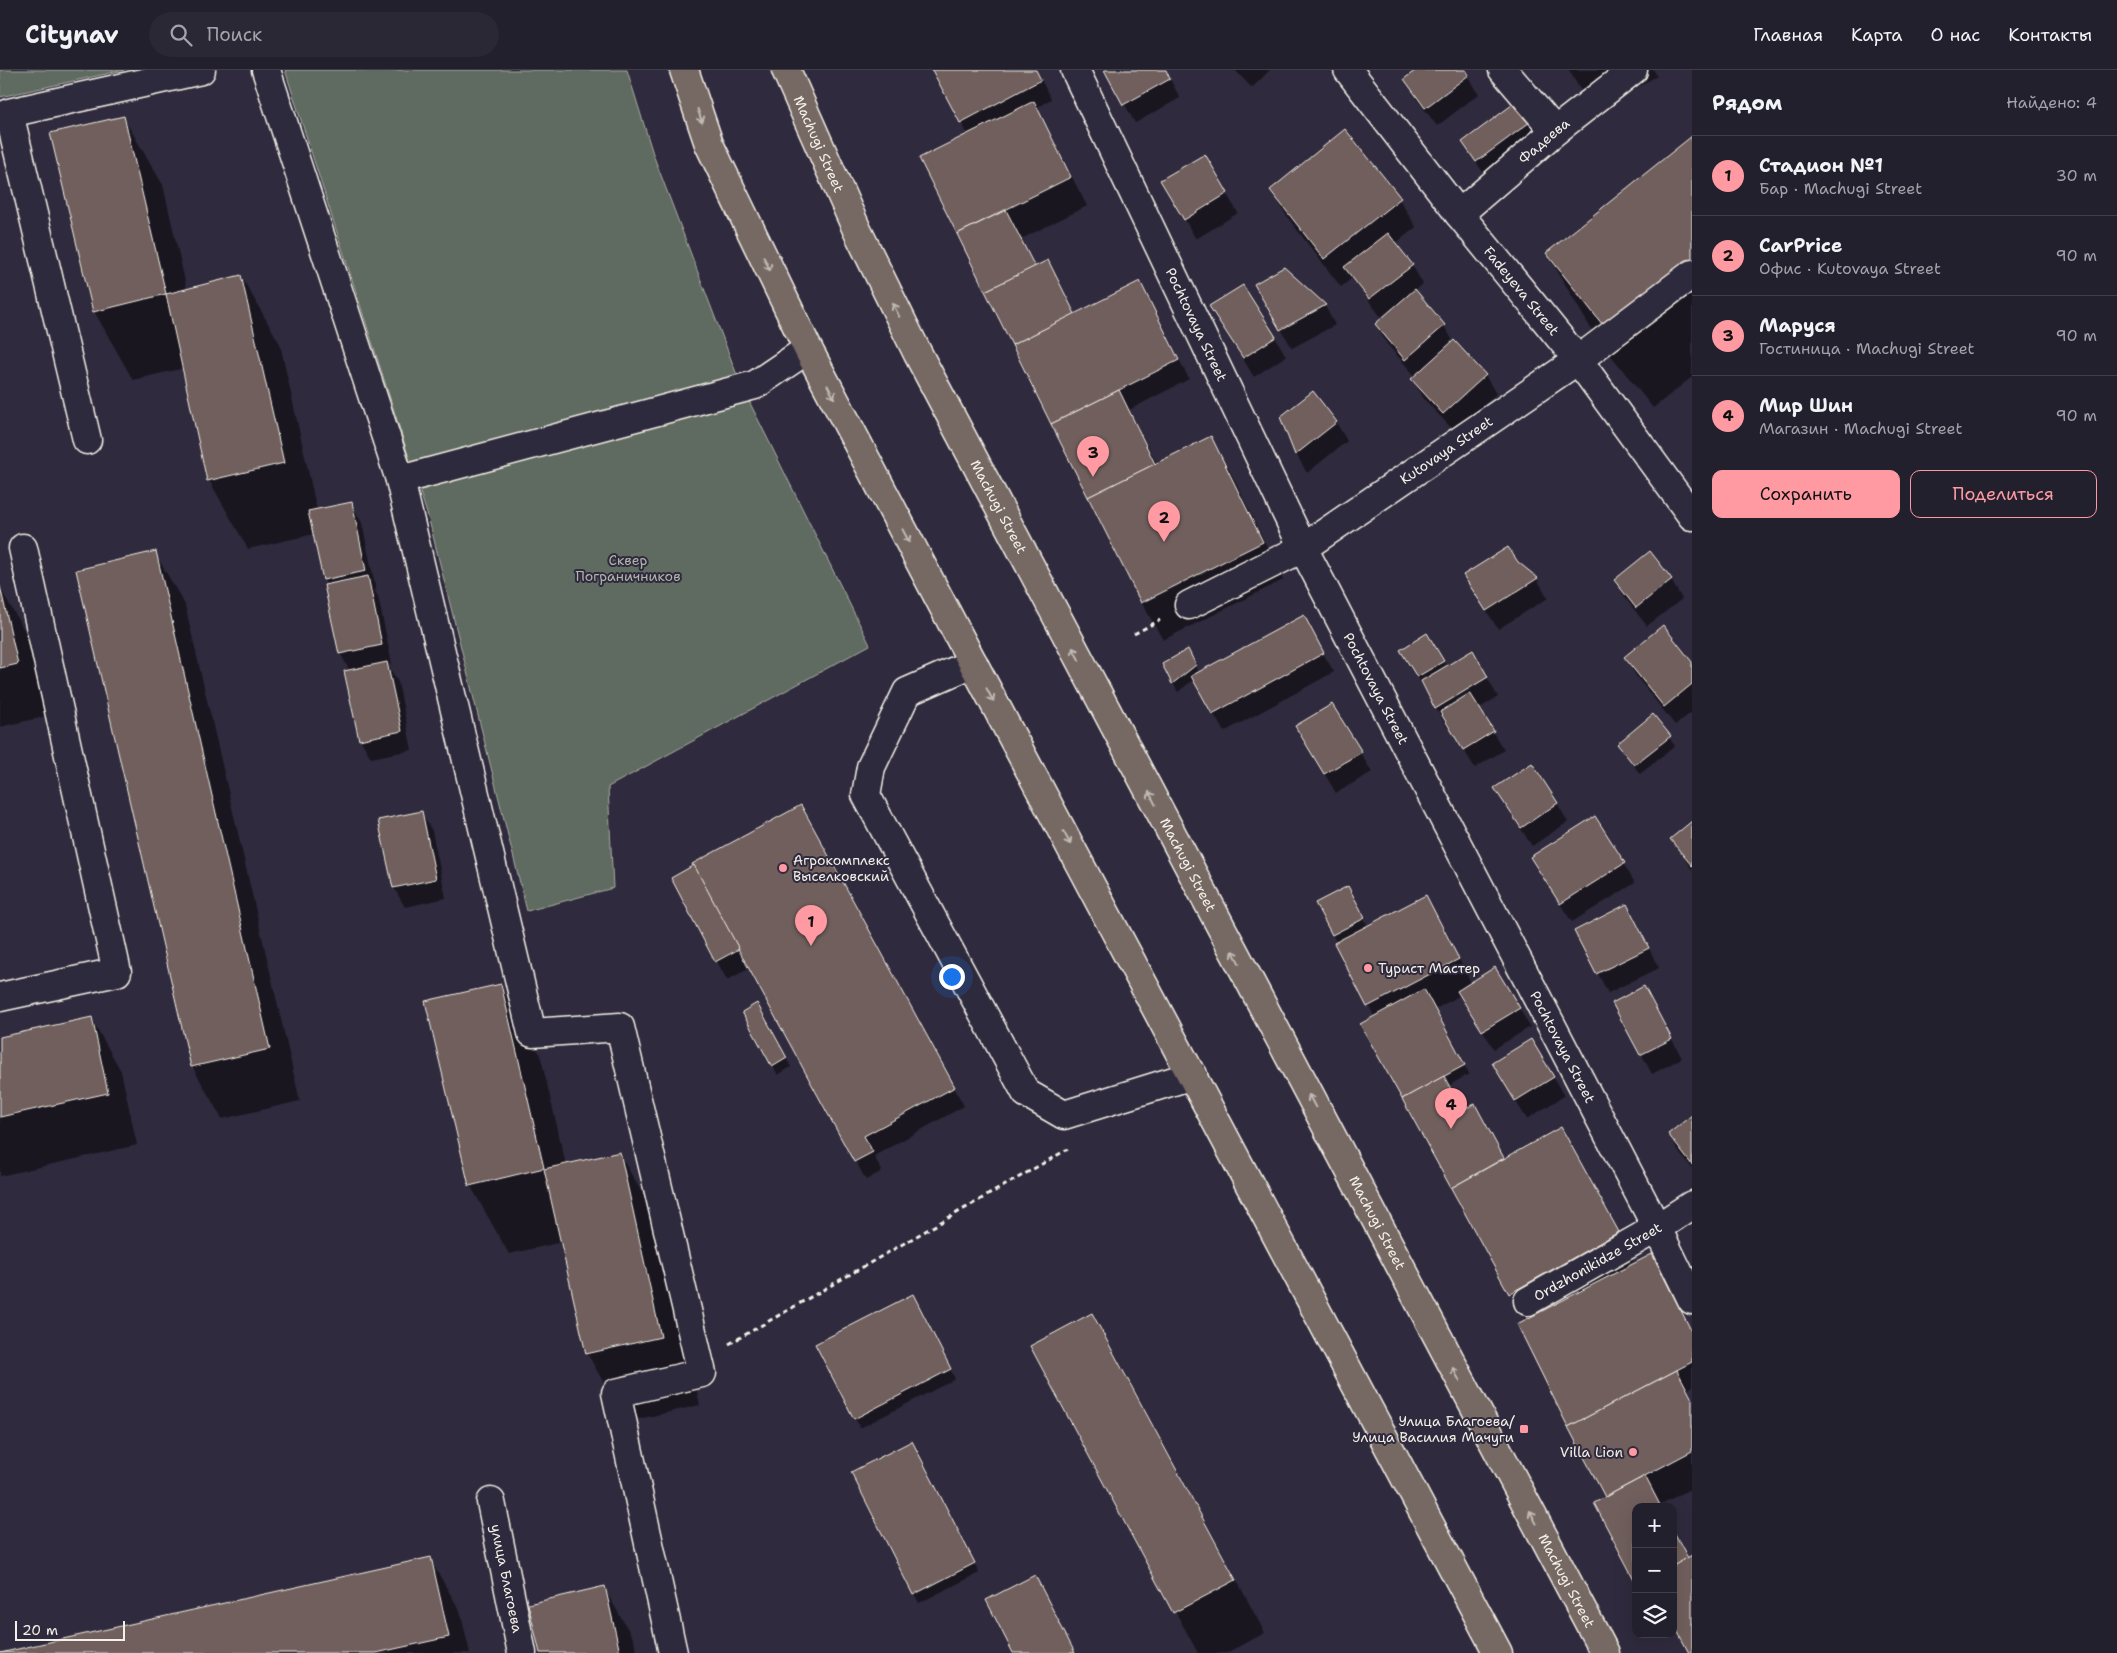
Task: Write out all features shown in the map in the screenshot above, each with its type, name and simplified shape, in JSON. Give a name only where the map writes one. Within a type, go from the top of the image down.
[{"type":"main road","points":[[684,70],[709,144],[808,349],[1498,1653]]},
{"type":"main road","name":"Machugi Street","points":[[786,70],[857,230],[918,354],[1605,1653]]},
{"type":"street","points":[[87,440],[9,113],[201,70]]},
{"type":"street","points":[[266,70],[400,480],[532,1033],[620,1027],[702,1373],[616,1394],[673,1653]]},
{"type":"street","name":"Pochtovaya Street","points":[[1075,70],[1303,548],[1657,1228],[1692,1300]]},
{"type":"street","name":"Fadeyeva Street","points":[[1348,70],[1459,214],[1578,360],[1692,516]]},
{"type":"street","points":[[1503,70],[1554,131]]},
{"type":"street","name":"Фадеева","points":[[1459,214],[1554,131],[1633,70]]},
{"type":"street","name":"Kutovaya Street","points":[[1189,605],[1303,548],[1578,360],[1692,274]]},
{"type":"street","points":[[400,480],[756,385],[808,349]]},
{"type":"street","points":[[0,997],[116,972],[23,548]]},
{"type":"street","points":[[973,663],[907,692],[871,767],[866,795],[1026,1093],[1064,1115],[1193,1074]]},
{"type":"street","name":"Ordzhonikidze Street","points":[[1528,1301],[1657,1228],[1692,1205]]},
{"type":"street","name":"улица Благоева","points":[[491,1502],[522,1653]]},
{"type":"path","points":[[699,1361],[1076,1144]]},
{"type":"green space","points":[[0,70],[124,70],[0,97]]},
{"type":"green space","name":"Сквер Пограничников","points":[[285,70],[627,70],[654,157],[740,383],[870,645],[608,787],[613,888],[527,911],[429,520]]},
{"type":"building","points":[[932,70],[1036,70],[1041,80],[960,123]]},
{"type":"building","points":[[1104,70],[1166,70],[1170,79],[1123,105]]},
{"type":"building","points":[[1416,70],[1466,70],[1469,75],[1425,108],[1404,79]]},
{"type":"building","points":[[1034,101],[1071,177],[957,234],[919,158]]},
{"type":"building","points":[[1516,102],[1530,122],[1476,162],[1462,142]]},
{"type":"building","points":[[124,116],[166,294],[93,312],[50,133]]},
{"type":"building","points":[[1345,129],[1401,198],[1324,259],[1270,190]]},
{"type":"building","points":[[1692,136],[1692,260],[1606,329],[1546,253]]},
{"type":"building","points":[[1205,154],[1228,193],[1184,220],[1160,180]]},
{"type":"building","points":[[1006,210],[1035,267],[985,291],[957,234]]},
{"type":"building","points":[[1388,233],[1413,265],[1369,299],[1344,267]]},
{"type":"building","points":[[1048,260],[1075,314],[1012,345],[985,291]]},
{"type":"building","points":[[1284,267],[1326,305],[1280,330],[1254,284]]},
{"type":"building","points":[[241,275],[284,463],[207,481],[166,294]]},
{"type":"building","points":[[1140,281],[1179,360],[1051,424],[1012,345]]},
{"type":"building","points":[[1243,285],[1276,337],[1243,358],[1209,306]]},
{"type":"building","points":[[1415,289],[1445,325],[1405,360],[1375,324]]},
{"type":"building","points":[[1454,340],[1486,375],[1443,414],[1411,379]]},
{"type":"building","points":[[1119,390],[1155,464],[1088,497],[1051,424]]},
{"type":"building","points":[[1313,391],[1337,422],[1295,455],[1280,417]]},
{"type":"building","points":[[1211,436],[1263,542],[1141,603],[1088,497]]},
{"type":"building","points":[[352,502],[366,571],[323,580],[308,511]]},
{"type":"building","points":[[1508,547],[1518,562],[1538,578],[1486,611],[1463,575]]},
{"type":"building","points":[[156,551],[270,1049],[191,1067],[76,570]]},
{"type":"building","points":[[1650,551],[1672,579],[1636,608],[1614,580]]},
{"type":"building","points":[[368,576],[382,645],[339,654],[324,585]]},
{"type":"building","points":[[0,586],[18,664],[0,668]]},
{"type":"building","points":[[1304,615],[1324,653],[1212,714],[1191,676]]},
{"type":"building","points":[[1663,625],[1692,662],[1692,684],[1664,707],[1624,657]]},
{"type":"building","points":[[1427,633],[1444,661],[1417,677],[1400,650]]},
{"type":"building","points":[[1188,649],[1196,665],[1172,684],[1162,664]]},
{"type":"building","points":[[1473,650],[1488,677],[1435,709],[1421,681]]},
{"type":"building","points":[[387,662],[402,731],[359,740],[344,671]]},
{"type":"building","points":[[1470,693],[1494,731],[1463,750],[1440,712]]},
{"type":"building","points":[[1332,704],[1362,752],[1324,774],[1295,726]]},
{"type":"building","points":[[1653,714],[1671,736],[1634,765],[1617,744]]},
{"type":"building","points":[[1532,763],[1558,803],[1521,828],[1494,788]]},
{"type":"building","points":[[801,805],[955,1087],[864,1136],[873,1152],[854,1162],[692,864]]},
{"type":"building","points":[[422,811],[436,879],[393,888],[378,820]]},
{"type":"building","points":[[1595,816],[1625,863],[1560,904],[1530,857]]},
{"type":"building","points":[[1692,821],[1692,866],[1670,839]]},
{"type":"building","points":[[694,865],[739,949],[715,962],[671,878]]},
{"type":"building","points":[[1348,886],[1365,918],[1332,935],[1315,903]]},
{"type":"building","points":[[1426,895],[1459,959],[1367,1007],[1334,943]]},
{"type":"building","points":[[1627,904],[1649,948],[1596,974],[1574,931]]},
{"type":"building","points":[[1495,967],[1520,1008],[1482,1031],[1457,991]]},
{"type":"building","points":[[501,984],[544,1168],[469,1186],[425,1001]]},
{"type":"building","points":[[1644,986],[1672,1039],[1640,1055],[1612,1003]]},
{"type":"building","points":[[1424,989],[1465,1065],[1402,1099],[1360,1024]]},
{"type":"building","points":[[757,1003],[787,1058],[772,1067],[742,1012]]},
{"type":"building","points":[[92,1017],[108,1093],[0,1117],[0,1037]]},
{"type":"building","points":[[1531,1039],[1554,1077],[1515,1101],[1492,1063]]},
{"type":"building","points":[[1444,1076],[1462,1110],[1475,1104],[1504,1158],[1451,1188],[1402,1099]]},
{"type":"building","points":[[1692,1115],[1692,1165],[1668,1134]]},
{"type":"building","points":[[1561,1127],[1619,1232],[1509,1294],[1451,1188]]},
{"type":"building","points":[[620,1152],[661,1337],[586,1354],[544,1169]]},
{"type":"building","points":[[1652,1254],[1692,1332],[1692,1362],[1568,1427],[1517,1324]]},
{"type":"building","points":[[913,1294],[951,1369],[854,1419],[815,1344]]},
{"type":"building","points":[[1092,1313],[1236,1580],[1173,1613],[1030,1346]]},
{"type":"building","points":[[1677,1370],[1692,1399],[1692,1451],[1605,1497],[1568,1427]]},
{"type":"building","points":[[912,1441],[975,1563],[913,1595],[851,1472]]},
{"type":"building","points":[[1645,1476],[1659,1503],[1632,1503],[1632,1575],[1594,1503]]},
{"type":"building","points":[[1677,1537],[1688,1558],[1677,1564]]},
{"type":"building","points":[[1692,1555],[1692,1653],[1689,1653],[1677,1630],[1677,1564]]},
{"type":"building","points":[[431,1557],[449,1637],[376,1653],[0,1653]]},
{"type":"building","points":[[1035,1575],[1075,1653],[1013,1653],[986,1600]]},
{"type":"building","points":[[605,1586],[620,1653],[540,1653],[528,1604]]},
{"type":"place","name":"Маруся","points":[[1093,477]]},
{"type":"place","name":"CarPrice","points":[[1164,542]]},
{"type":"place","name":"Агрокомплекс Выселковский","points":[[783,868]]},
{"type":"place","name":"Стадион №1","points":[[811,946]]},
{"type":"place","name":"Турист Мастер","points":[[1368,968]]},
{"type":"place","name":"Мир Шин","points":[[1451,1129]]},
{"type":"place","name":"Улица Благоева/ Улица Василия Мачуги","points":[[1524,1429]]},
{"type":"place","name":"Villa Lion","points":[[1633,1452]]}]
